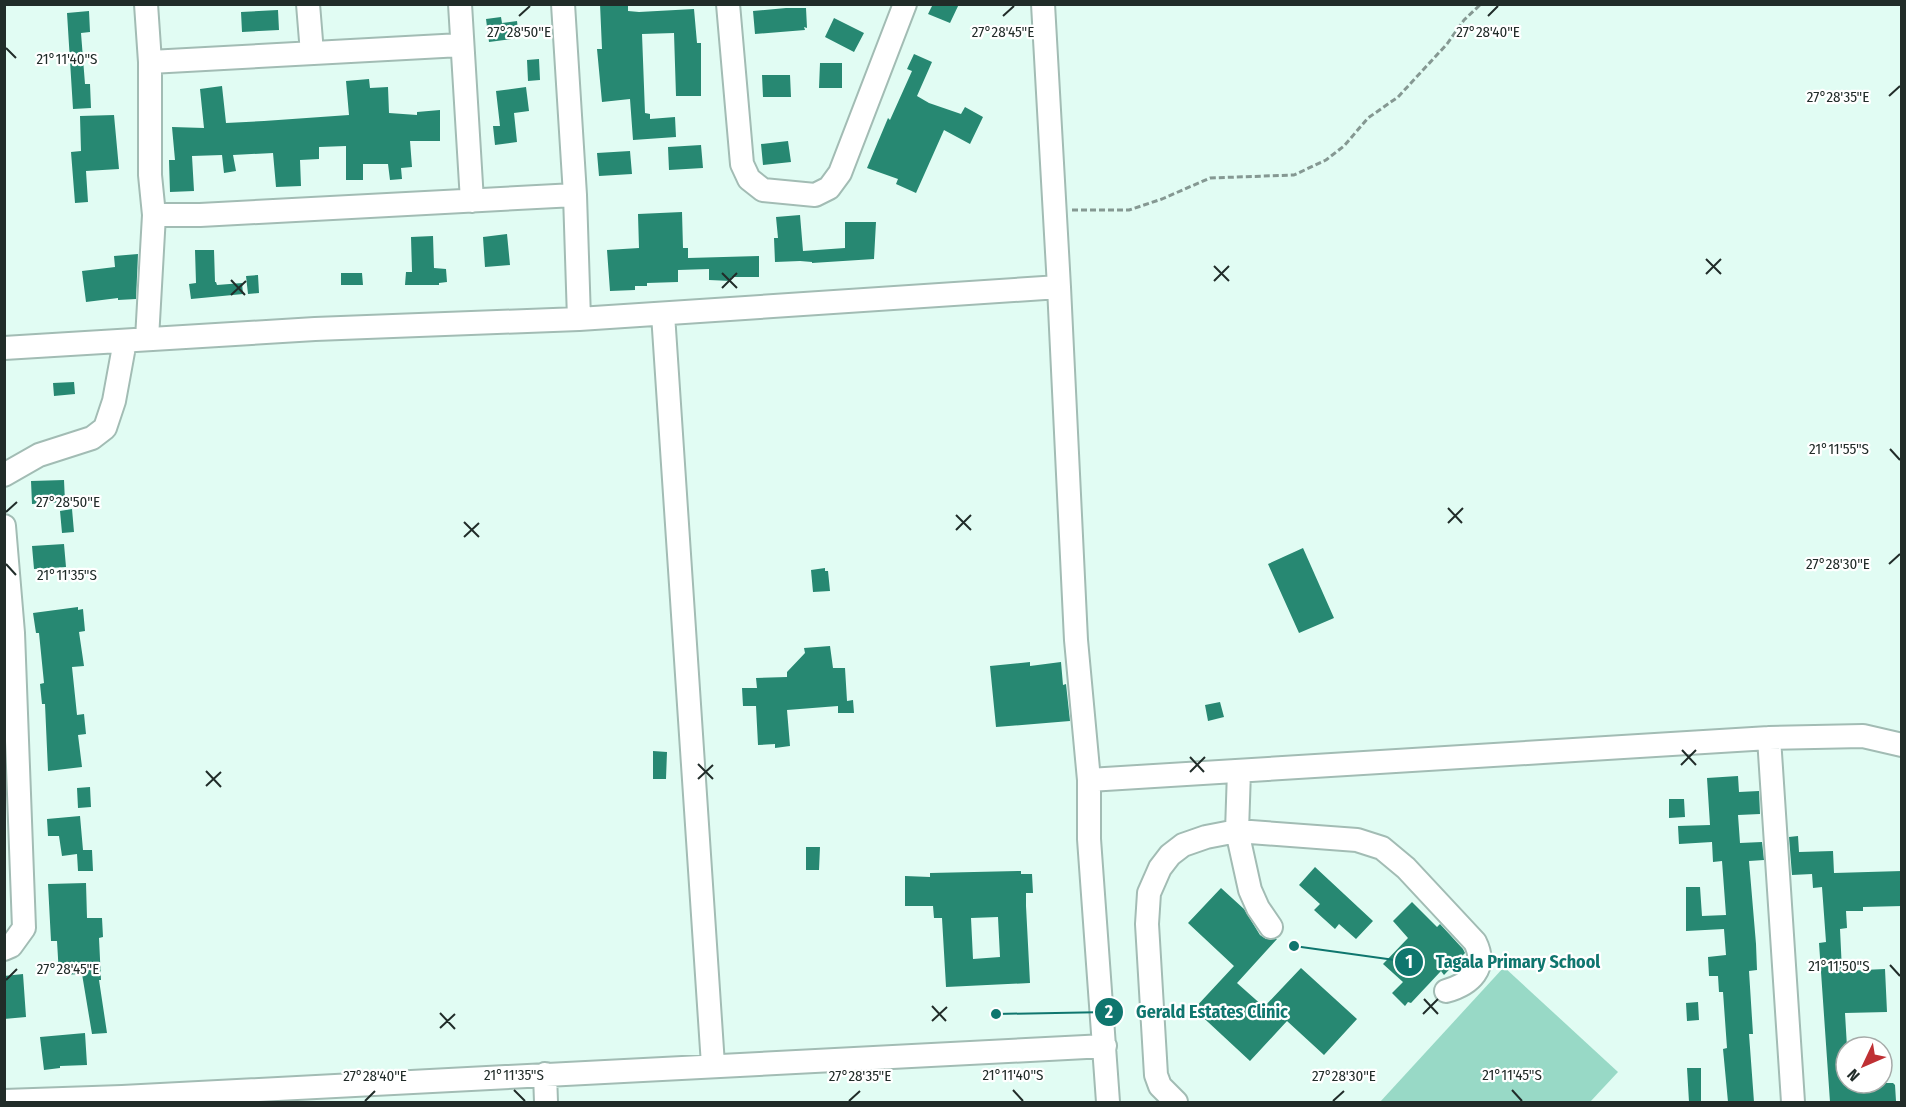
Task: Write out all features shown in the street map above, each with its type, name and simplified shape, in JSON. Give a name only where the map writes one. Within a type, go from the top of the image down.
[{"type":"street","points":[[4,475],[39,455],[92,438],[105,428],[136,340],[154,215],[150,175],[150,62],[146,4]]},
{"type":"street","points":[[308,4],[312,53]]},
{"type":"street","points":[[460,4],[472,201]]},
{"type":"street","points":[[563,4],[575,195],[579,319]]},
{"type":"street","points":[[728,4],[742,164],[749,179],[763,190],[815,195],[829,188],[840,173],[906,4]]},
{"type":"street","points":[[1043,4],[1076,640],[1089,780],[1089,838],[1108,1102]]},
{"type":"street","points":[[150,62],[462,45]]},
{"type":"street","points":[[154,215],[200,215],[575,195]]},
{"type":"street","points":[[4,348],[315,329],[579,319],[1059,288]]},
{"type":"street","points":[[663,314],[712,1065]]},
{"type":"street","points":[[4,526],[24,928],[11,946],[4,949]]},
{"type":"street","points":[[1089,780],[1769,738],[1863,736],[1902,745]]},
{"type":"street","points":[[1769,738],[1793,1102]]},
{"type":"street","points":[[1239,771],[1238,831],[1250,890],[1258,908],[1271,927]]},
{"type":"street","points":[[1176,1102],[1160,1086],[1156,1075],[1147,924],[1149,893],[1160,868],[1170,855],[1183,845],[1206,837],[1238,831],[1358,840],[1382,848],[1406,868],[1475,942],[1480,953],[1480,965],[1473,976],[1446,991]]},
{"type":"street","points":[[4,1101],[122,1100],[545,1074],[1105,1046]]},
{"type":"street","points":[[545,1074],[546,1102]]},
{"type":"path","points":[[1055,211],[1129,210],[1162,199],[1210,178],[1294,174],[1326,160],[1344,146],[1368,118],[1398,97],[1447,44],[1464,20],[1481,4]]},
{"type":"green space","points":[[1504,967],[1618,1072],[1590,1102],[1380,1102]]},
{"type":"building","points":[[600,4],[628,4],[628,11],[639,12],[694,9],[697,43],[701,43],[701,96],[676,96],[674,33],[642,34],[645,113],[650,114],[650,119],[675,117],[676,137],[633,140],[630,99],[602,102],[597,49],[602,49]]},
{"type":"building","points":[[933,4],[959,4],[950,23],[928,14]]},
{"type":"building","points":[[806,8],[807,28],[804,27],[805,30],[755,34],[753,11]]},
{"type":"building","points":[[278,10],[279,30],[242,32],[241,12]]},
{"type":"building","points":[[89,11],[90,32],[81,33],[85,84],[90,84],[91,108],[73,109],[67,13]]},
{"type":"building","points":[[501,17],[502,23],[517,21],[519,38],[489,42],[486,19]]},
{"type":"building","points":[[834,18],[864,33],[854,52],[825,37]]},
{"type":"building","points":[[914,54],[932,62],[917,96],[929,103],[961,114],[965,107],[983,117],[970,144],[944,130],[916,193],[896,184],[898,179],[867,168],[888,118],[890,120],[912,71],[907,69]]},
{"type":"building","points":[[539,59],[540,80],[528,81],[527,60]]},
{"type":"building","points":[[820,63],[842,63],[842,88],[819,88]]},
{"type":"building","points":[[762,75],[790,75],[791,97],[763,97]]},
{"type":"building","points":[[369,79],[370,88],[388,87],[389,113],[417,115],[417,112],[440,110],[440,141],[410,141],[412,167],[401,168],[402,179],[390,180],[388,164],[363,164],[363,180],[346,180],[346,146],[319,147],[319,159],[300,160],[301,186],[276,187],[273,153],[233,155],[236,171],[224,173],[222,155],[192,156],[194,191],[170,192],[169,160],[175,160],[172,127],[204,128],[200,89],[222,86],[226,123],[264,121],[349,115],[346,81]]},
{"type":"building","points":[[526,87],[529,111],[514,113],[517,142],[495,145],[493,126],[500,126],[496,91]]},
{"type":"building","points":[[114,115],[119,169],[86,171],[88,202],[75,203],[71,152],[81,151],[80,116]]},
{"type":"building","points":[[788,141],[791,162],[763,165],[761,144]]},
{"type":"building","points":[[701,145],[703,168],[669,170],[668,147]]},
{"type":"building","points":[[630,151],[632,174],[599,176],[597,153]]},
{"type":"building","points":[[682,212],[683,248],[688,248],[688,258],[759,256],[759,277],[731,277],[731,281],[709,280],[709,269],[678,270],[678,282],[647,283],[647,286],[635,286],[635,290],[610,291],[607,250],[639,248],[638,214]]},
{"type":"building","points":[[800,215],[803,251],[845,248],[845,222],[876,222],[874,259],[812,263],[775,262],[774,238],[778,238],[776,217]]},
{"type":"building","points":[[507,234],[510,265],[485,267],[483,237]]},
{"type":"building","points":[[433,236],[434,268],[446,269],[447,282],[439,283],[439,285],[405,285],[406,272],[412,272],[411,237]]},
{"type":"building","points":[[195,250],[214,250],[215,282],[217,285],[242,283],[243,294],[191,299],[189,284],[196,283]]},
{"type":"building","points":[[138,254],[136,299],[118,300],[118,298],[86,302],[82,271],[115,267],[114,256]]},
{"type":"building","points":[[341,273],[362,273],[363,285],[341,285]]},
{"type":"building","points":[[258,275],[259,293],[248,294],[246,276]]},
{"type":"building","points":[[74,382],[75,394],[54,396],[53,383]]},
{"type":"building","points":[[64,480],[65,502],[32,504],[31,481]]},
{"type":"building","points":[[72,509],[74,532],[62,533],[60,511]]},
{"type":"building","points":[[64,544],[66,567],[34,569],[32,546]]},
{"type":"building","points":[[1303,548],[1334,618],[1299,633],[1268,564]]},
{"type":"building","points":[[825,568],[825,571],[828,571],[830,591],[813,592],[811,570]]},
{"type":"building","points":[[78,607],[78,610],[83,609],[85,631],[79,632],[84,666],[72,667],[77,715],[84,714],[86,734],[78,735],[82,767],[48,771],[45,704],[42,704],[40,684],[44,683],[39,633],[36,633],[33,613]]},
{"type":"building","points":[[830,646],[833,668],[845,668],[847,701],[853,700],[854,713],[838,713],[838,706],[787,710],[790,746],[775,748],[775,744],[758,745],[756,706],[743,706],[742,688],[757,688],[756,678],[787,677],[787,672],[805,653],[804,648]]},
{"type":"building","points":[[1030,662],[1030,666],[1061,662],[1070,721],[996,727],[990,666]]},
{"type":"building","points":[[1220,702],[1224,717],[1208,721],[1205,705]]},
{"type":"building","points":[[653,751],[667,752],[666,779],[653,779]]},
{"type":"building","points":[[1738,776],[1739,792],[1759,791],[1760,814],[1738,815],[1740,843],[1762,842],[1764,860],[1749,861],[1757,970],[1749,971],[1753,1034],[1749,1034],[1754,1102],[1728,1102],[1723,1049],[1727,1048],[1723,992],[1719,992],[1718,976],[1709,976],[1708,957],[1726,955],[1724,929],[1686,931],[1686,887],[1700,887],[1702,916],[1726,915],[1722,861],[1713,862],[1712,842],[1679,844],[1678,826],[1710,825],[1707,778]]},
{"type":"building","points":[[90,787],[91,807],[78,808],[77,788]]},
{"type":"building","points":[[1669,799],[1684,799],[1685,817],[1669,818]]},
{"type":"building","points":[[80,816],[83,850],[92,850],[93,871],[78,871],[77,854],[62,856],[59,836],[48,836],[47,819]]},
{"type":"building","points":[[1798,836],[1799,852],[1833,851],[1834,873],[1902,871],[1902,906],[1863,907],[1863,911],[1846,911],[1847,928],[1840,929],[1842,971],[1885,969],[1887,1012],[1845,1013],[1846,1035],[1834,1035],[1834,1095],[1894,1095],[1894,1084],[1896,1101],[1830,1102],[1819,943],[1826,942],[1822,887],[1813,888],[1812,874],[1792,875],[1789,837]]},
{"type":"building","points":[[806,847],[820,847],[819,870],[806,870]]},
{"type":"building","points":[[1315,867],[1373,921],[1356,939],[1339,924],[1335,929],[1314,910],[1320,904],[1299,885]]},
{"type":"building","points":[[1021,871],[1021,874],[1032,874],[1033,893],[1026,893],[1030,983],[946,987],[942,918],[934,918],[933,906],[905,906],[905,876],[930,877],[930,873]],"holes":[[[998,917],[1000,957],[973,959],[971,918]]]},
{"type":"building","points":[[86,883],[87,918],[102,918],[103,937],[99,938],[101,980],[99,980],[107,1033],[92,1034],[82,974],[59,975],[57,941],[51,941],[48,884]]},
{"type":"building","points":[[1221,888],[1244,909],[1260,935],[1266,939],[1277,939],[1237,983],[1264,1007],[1301,968],[1357,1019],[1324,1055],[1287,1021],[1250,1061],[1194,1009],[1234,966],[1188,923]]},
{"type":"building","points":[[1412,902],[1437,927],[1440,924],[1465,953],[1444,975],[1441,971],[1411,1003],[1408,1002],[1405,1006],[1392,993],[1403,982],[1383,964],[1408,938],[1393,921]]},
{"type":"building","points":[[23,974],[26,1017],[4,1019],[4,976]]},
{"type":"building","points":[[1698,1002],[1699,1020],[1687,1021],[1686,1003]]},
{"type":"building","points":[[85,1033],[87,1065],[60,1066],[60,1068],[44,1070],[40,1037]]},
{"type":"building","points":[[1687,1068],[1701,1068],[1701,1102],[1689,1102]]},
{"type":"place","name":"Tagala Primary School","points":[[1294,946]]},
{"type":"place","name":"Gerald Estates Clinic","points":[[996,1014]]}]
